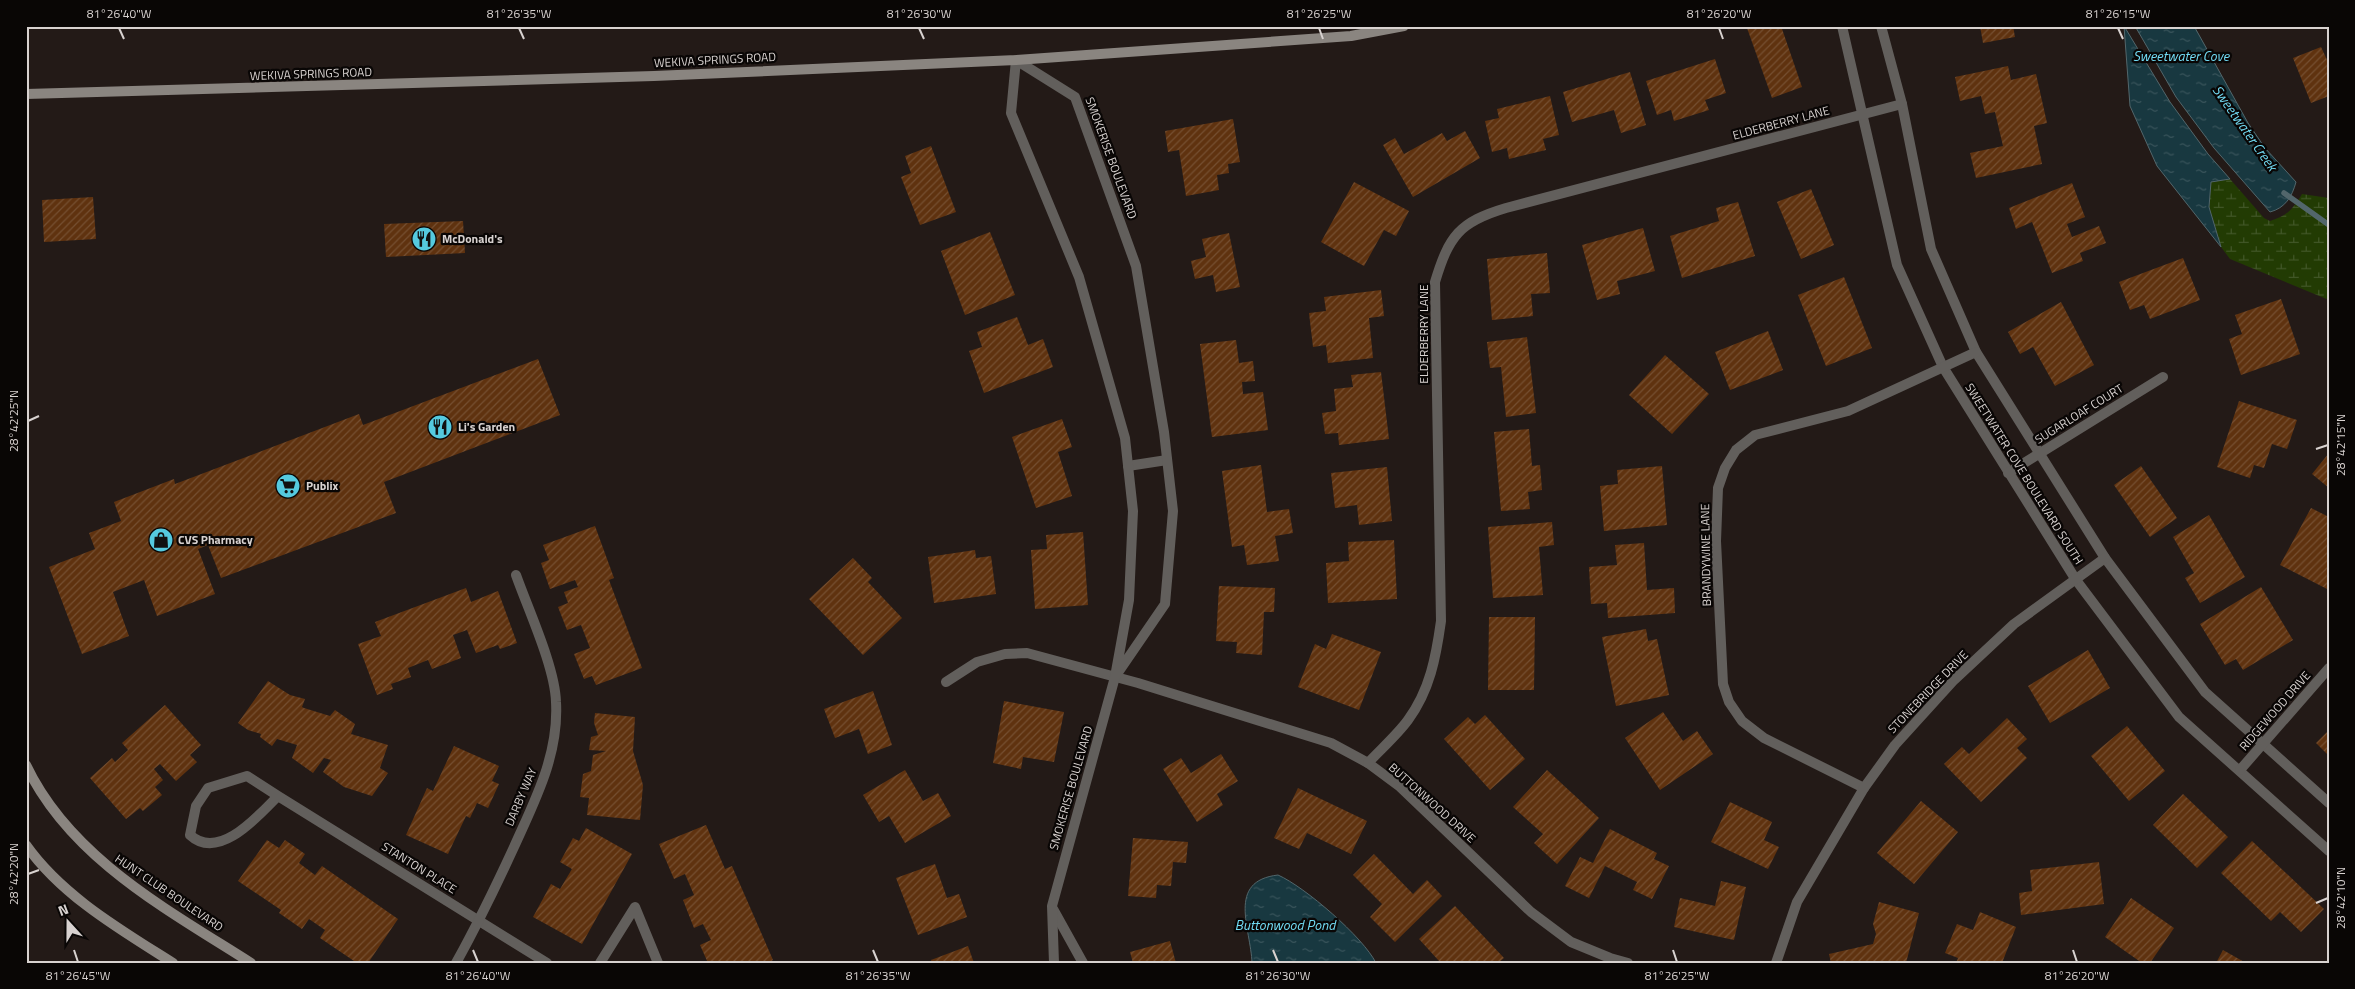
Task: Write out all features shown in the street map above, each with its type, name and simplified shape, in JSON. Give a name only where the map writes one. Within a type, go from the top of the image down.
[{"type":"main road","name":"WEKIVA SPRINGS ROAD","points":[[26,94],[586,78],[1016,60],[1351,36],[1404,26]]},
{"type":"main road","name":"HUNT CLUB BOULEVARD","points":[[26,765],[58,814],[108,867],[165,908],[251,963]]},
{"type":"main road","points":[[26,845],[66,889],[109,922],[173,963]]},
{"type":"street","name":"SWEETWATER COVE BOULEVARD SOUTH","points":[[1842,26],[1898,265],[1943,367],[2076,580],[2178,717],[2240,770],[2329,851]]},
{"type":"street","name":"SWEETWATER COVE BOULEVARD SOUTH","points":[[1882,26],[1902,104],[1931,249],[1976,352],[2105,558],[2205,692],[2329,803]]},
{"type":"street","name":"SMOKERISE BOULEVARD","points":[[1054,963],[1052,906],[1115,676],[1129,600],[1133,511],[1125,438],[1079,277],[1011,113],[1016,60],[1076,97],[1136,266],[1167,460],[1173,511],[1165,604],[1115,676]]},
{"type":"street","name":"ELDERBERRY LANE","points":[[1368,763],[1408,721],[1424,695],[1435,662],[1441,621],[1435,282],[1444,252],[1457,234],[1480,216],[1489,213],[1902,104]]},
{"type":"street","name":"BRANDYWINE LANE","points":[[1864,788],[1764,738],[1742,721],[1729,702],[1723,684],[1716,541],[1718,488],[1725,468],[1736,450],[1755,436],[1848,411],[1976,352]]},
{"type":"street","name":"SUGARLOAF COURT","points":[[2008,473],[2163,377]]},
{"type":"street","points":[[1128,466],[1167,460]]},
{"type":"street","name":"STONEBRIDGE DRIVE","points":[[1776,963],[1797,902],[1864,788],[1895,745],[1954,680],[2014,624],[2105,558]]},
{"type":"street","name":"DARBY WAY","points":[[456,963],[480,920],[544,780],[555,740],[556,700],[548,664],[516,575]]},
{"type":"street","name":"BUTTONWOOD DRIVE","points":[[946,682],[977,662],[1005,654],[1027,653],[1138,682],[1331,743],[1368,763],[1399,786],[1531,912],[1570,942],[1628,963]]},
{"type":"street","name":"RIDGEWOOD DRIVE","points":[[2240,770],[2265,744],[2329,668]]},
{"type":"street","name":"STANTON PLACE","points":[[278,796],[251,824],[228,839],[217,843],[196,840],[190,835],[196,806],[208,788],[247,776],[547,963]]},
{"type":"street","points":[[1052,906],[1083,963]]},
{"type":"street","points":[[600,963],[635,907],[658,963]]},
{"type":"green space","points":[[2230,179],[2264,218],[2270,221],[2281,217],[2289,211],[2302,194],[2329,198],[2329,300],[2230,259],[2221,247],[2209,207],[2211,182]]},
{"type":"water","points":[[2124,26],[2170,102],[2208,154],[2230,179],[2211,182],[2209,207],[2221,247],[2157,166],[2130,106]]},
{"type":"water","name":"Sweetwater Cove","points":[[2135,26],[2194,26],[2248,123],[2265,148],[2296,182],[2290,197],[2284,205],[2270,212],[2214,148],[2176,97]]},
{"type":"water","name":"Buttonwood Pond","points":[[1278,875],[1303,890],[1332,914],[1359,940],[1376,963],[1252,963],[1246,922],[1245,908],[1247,897],[1252,886],[1262,879]]},
{"type":"building","points":[[1754,26],[1781,26],[1802,87],[1772,98],[1747,28]]},
{"type":"building","points":[[1980,26],[2013,26],[2015,37],[1983,43]]},
{"type":"building","points":[[2321,47],[2329,64],[2329,96],[2311,103],[2293,58]]},
{"type":"building","points":[[1715,59],[1726,93],[1705,100],[1709,110],[1674,121],[1671,110],[1657,115],[1646,81]]},
{"type":"building","points":[[2008,66],[2011,80],[2036,74],[2047,123],[2034,126],[2042,164],[1976,178],[1970,153],[2003,146],[1995,112],[1985,114],[1981,96],[1960,101],[1955,77]]},
{"type":"building","points":[[1630,72],[1646,125],[1621,133],[1614,110],[1572,122],[1563,92]]},
{"type":"building","points":[[1550,96],[1559,135],[1543,139],[1546,150],[1509,159],[1507,148],[1492,152],[1485,121],[1499,118],[1497,109]]},
{"type":"building","points":[[1233,119],[1240,162],[1228,164],[1229,173],[1217,175],[1219,190],[1186,196],[1179,150],[1168,152],[1165,131]]},
{"type":"building","points":[[1465,131],[1480,158],[1413,197],[1383,145],[1395,138],[1404,154],[1442,133],[1447,141]]},
{"type":"building","points":[[931,146],[956,212],[920,225],[901,177],[911,173],[905,156]]},
{"type":"building","points":[[1354,182],[1409,211],[1396,236],[1384,230],[1364,266],[1321,242]]},
{"type":"building","points":[[2072,183],[2085,217],[2067,224],[2072,237],[2099,226],[2106,243],[2080,253],[2083,261],[2052,273],[2032,222],[2016,229],[2009,208]]},
{"type":"building","points":[[1811,189],[1834,245],[1801,259],[1777,202]]},
{"type":"building","points":[[93,197],[96,239],[44,242],[42,200]]},
{"type":"building","points":[[1738,202],[1755,256],[1682,278],[1670,236],[1719,221],[1716,208]]},
{"type":"building","name":"McDonald's","points":[[463,221],[465,253],[386,257],[384,224]]},
{"type":"building","points":[[1643,228],[1655,271],[1617,281],[1620,294],[1597,300],[1582,245]]},
{"type":"building","points":[[990,232],[1015,295],[965,315],[941,251]]},
{"type":"building","points":[[1229,233],[1240,287],[1216,292],[1213,275],[1195,279],[1191,261],[1206,257],[1202,239]]},
{"type":"building","points":[[1547,253],[1550,293],[1531,294],[1533,316],[1492,320],[1487,259]]},
{"type":"building","points":[[2183,258],[2200,300],[2150,319],[2144,305],[2130,310],[2119,282]]},
{"type":"building","points":[[1844,277],[1872,348],[1826,366],[1798,295]]},
{"type":"building","points":[[1381,290],[1384,316],[1369,318],[1373,358],[1328,363],[1326,345],[1313,347],[1309,313],[1326,311],[1324,297]]},
{"type":"building","points":[[2281,299],[2300,354],[2241,375],[2229,339],[2242,334],[2235,315]]},
{"type":"building","points":[[2061,302],[2094,365],[2055,386],[2033,347],[2020,354],[2008,332]]},
{"type":"building","points":[[1017,317],[1028,345],[1043,339],[1053,367],[984,393],[969,351],[982,347],[977,332]]},
{"type":"building","points":[[1768,331],[1783,370],[1730,390],[1715,352]]},
{"type":"building","points":[[1527,337],[1536,413],[1506,417],[1501,367],[1490,368],[1487,342]]},
{"type":"building","points":[[1236,340],[1239,363],[1253,361],[1255,381],[1242,382],[1243,394],[1263,392],[1268,430],[1212,437],[1200,344]]},
{"type":"building","points":[[1665,355],[1709,394],[1672,434],[1629,395]]},
{"type":"building","points":[[538,359],[560,415],[384,482],[396,513],[221,578],[208,545],[198,549],[215,594],[157,616],[144,580],[113,592],[129,636],[82,654],[49,567],[95,549],[89,533],[121,521],[114,502],[174,479],[175,484],[359,414],[363,425]]},
{"type":"building","points":[[1381,372],[1389,439],[1339,445],[1338,433],[1325,434],[1322,413],[1336,411],[1334,389],[1353,387],[1351,375]]},
{"type":"building","points":[[2239,401],[2297,420],[2287,449],[2272,444],[2264,468],[2254,465],[2250,478],[2217,467]]},
{"type":"building","points":[[1062,419],[1072,447],[1058,452],[1072,496],[1036,508],[1012,437]]},
{"type":"building","points":[[1529,429],[1532,466],[1540,465],[1542,490],[1528,492],[1530,509],[1501,511],[1494,432]]},
{"type":"building","points":[[2329,453],[2329,488],[2312,474]]},
{"type":"building","points":[[1261,465],[1267,512],[1289,509],[1293,533],[1275,536],[1279,561],[1247,565],[1244,545],[1232,547],[1222,471]]},
{"type":"building","points":[[1662,466],[1667,525],[1604,531],[1600,486],[1618,484],[1617,470]]},
{"type":"building","points":[[2141,466],[2177,518],[2150,537],[2114,485]]},
{"type":"building","points":[[1387,467],[1392,521],[1359,525],[1357,505],[1335,508],[1331,473]]},
{"type":"building","points":[[2311,508],[2329,517],[2329,590],[2280,565]]},
{"type":"building","points":[[2209,515],[2245,577],[2200,603],[2185,578],[2194,573],[2173,537]]},
{"type":"building","points":[[1552,522],[1554,545],[1539,547],[1543,595],[1493,598],[1488,527]]},
{"type":"building","points":[[595,526],[614,578],[609,580],[642,668],[596,685],[592,676],[584,679],[574,654],[590,648],[581,625],[567,630],[558,607],[568,603],[564,592],[578,587],[575,580],[550,589],[541,563],[549,560],[543,545]]},
{"type":"building","points":[[1083,532],[1088,605],[1035,609],[1031,550],[1047,549],[1046,535]]},
{"type":"building","points":[[1394,540],[1397,599],[1328,603],[1326,563],[1349,561],[1348,542]]},
{"type":"building","points":[[1644,543],[1647,590],[1674,588],[1675,613],[1608,618],[1607,603],[1591,604],[1589,567],[1617,565],[1615,545]]},
{"type":"building","points":[[975,550],[976,558],[991,556],[996,594],[934,603],[928,557]]},
{"type":"building","points":[[853,558],[872,578],[868,582],[902,618],[863,655],[809,599]]},
{"type":"building","points":[[1219,586],[1275,588],[1274,612],[1264,612],[1262,655],[1236,653],[1237,642],[1216,641]]},
{"type":"building","points":[[2261,587],[2293,640],[2243,670],[2236,659],[2225,665],[2200,624]]},
{"type":"building","points":[[466,588],[471,602],[498,591],[517,643],[500,649],[498,645],[476,653],[467,630],[453,635],[461,658],[432,669],[428,660],[408,668],[411,677],[391,684],[393,689],[377,695],[358,644],[381,636],[375,622]]},
{"type":"building","points":[[1489,617],[1535,617],[1534,690],[1488,690]]},
{"type":"building","points":[[1646,629],[1648,641],[1657,639],[1669,695],[1616,706],[1602,637]]},
{"type":"building","points":[[1332,634],[1381,652],[1359,710],[1298,687],[1315,644],[1326,649]]},
{"type":"building","points":[[2088,650],[2110,688],[2050,723],[2028,686]]},
{"type":"building","points":[[268,681],[290,695],[305,699],[302,707],[304,708],[330,716],[335,710],[355,724],[351,734],[388,745],[380,768],[388,773],[372,796],[344,787],[323,772],[331,760],[324,758],[313,773],[292,758],[297,745],[277,739],[272,746],[260,737],[261,734],[248,730],[238,723]]},
{"type":"building","points":[[873,691],[892,745],[868,754],[859,729],[835,738],[824,709]]},
{"type":"building","points":[[1004,701],[1064,712],[1054,762],[1023,757],[1021,769],[993,763]]},
{"type":"building","points":[[165,705],[201,745],[190,755],[197,762],[176,781],[160,764],[154,769],[163,780],[155,787],[162,795],[143,811],[140,808],[126,819],[90,778],[112,758],[115,762],[128,750],[122,743]]},
{"type":"building","points":[[1663,712],[1683,741],[1697,731],[1713,754],[1660,790],[1625,738]]},
{"type":"building","points":[[595,713],[635,717],[633,751],[643,785],[640,820],[587,815],[589,798],[580,797],[583,774],[591,771],[593,755],[606,751],[589,750],[591,737],[598,735],[594,723]]},
{"type":"building","points":[[1485,715],[1525,759],[1490,790],[1444,739],[1468,717],[1475,724]]},
{"type":"building","points":[[2007,718],[2027,739],[2017,748],[2027,758],[1981,802],[1944,764],[1962,747],[1969,754]]},
{"type":"building","points":[[2127,726],[2165,771],[2129,801],[2091,756]]},
{"type":"building","points":[[2329,730],[2329,756],[2316,743]]},
{"type":"building","points":[[454,746],[499,766],[492,781],[499,784],[488,808],[477,803],[470,818],[466,816],[448,854],[406,835],[427,788],[433,791]]},
{"type":"building","points":[[1221,754],[1238,781],[1217,794],[1223,805],[1197,822],[1163,769],[1181,758],[1191,773]]},
{"type":"building","points":[[905,770],[923,801],[938,793],[951,816],[905,843],[889,816],[879,822],[863,795]]},
{"type":"building","points":[[1547,770],[1599,818],[1557,864],[1534,843],[1543,834],[1513,807]]},
{"type":"building","points":[[1298,788],[1367,821],[1351,854],[1307,833],[1299,849],[1274,838]]},
{"type":"building","points":[[2183,794],[2228,837],[2197,868],[2153,825]]},
{"type":"building","points":[[1921,801],[1958,832],[1914,884],[1877,853]]},
{"type":"building","points":[[1730,802],[1772,822],[1764,840],[1779,847],[1768,869],[1711,842]]},
{"type":"building","points":[[706,825],[725,869],[732,866],[773,960],[768,963],[708,963],[700,945],[711,940],[703,924],[694,928],[683,900],[694,895],[685,874],[674,879],[659,844]]},
{"type":"building","points":[[586,828],[632,854],[582,944],[533,917],[551,884],[560,889],[572,869],[560,862],[573,838],[579,841]]},
{"type":"building","points":[[1610,829],[1657,853],[1654,859],[1669,866],[1652,899],[1633,890],[1637,882],[1605,866],[1589,898],[1565,886],[1580,857],[1593,863]]},
{"type":"building","points":[[1133,838],[1188,842],[1186,863],[1173,862],[1171,886],[1157,885],[1156,898],[1128,896]]},
{"type":"building","points":[[267,840],[279,848],[285,840],[305,854],[299,863],[315,875],[322,866],[398,919],[368,963],[357,963],[320,938],[325,930],[309,919],[302,929],[279,913],[281,910],[238,881]]},
{"type":"building","points":[[2252,841],[2324,909],[2301,932],[2280,912],[2271,921],[2221,873]]},
{"type":"building","points":[[1374,854],[1413,894],[1427,880],[1442,896],[1395,942],[1370,917],[1382,904],[1353,875]]},
{"type":"building","points":[[2099,862],[2104,904],[2021,915],[2019,893],[2032,891],[2030,870]]},
{"type":"building","points":[[935,864],[947,898],[959,894],[967,917],[918,935],[896,878]]},
{"type":"building","points":[[1721,881],[1746,887],[1734,940],[1674,927],[1680,898],[1715,906]]},
{"type":"building","points":[[2131,898],[2174,928],[2150,963],[2142,963],[2105,937]]},
{"type":"building","points":[[1879,902],[1919,913],[1906,963],[1831,963],[1829,954],[1873,944],[1876,934],[1873,924]]},
{"type":"building","points":[[1455,906],[1504,958],[1498,963],[1437,963],[1439,961],[1419,939]]},
{"type":"building","points":[[1980,912],[2016,927],[2002,963],[1956,963],[1958,958],[1945,953],[1957,924],[1973,930]]},
{"type":"building","points":[[1170,941],[1176,963],[1133,963],[1130,952]]},
{"type":"building","points":[[968,946],[974,963],[932,963],[931,960]]},
{"type":"building","points":[[2223,950],[2246,963],[2216,963]]},
{"type":"waterway","name":"Sweetwater Creek","points":[[2284,193],[2329,225]]},
{"type":"place","name":"McDonald's","points":[[424,239]]},
{"type":"place","name":"Li's Garden","points":[[440,427]]},
{"type":"place","name":"Publix","points":[[288,486]]},
{"type":"place","name":"CVS Pharmacy","points":[[161,540]]}]
